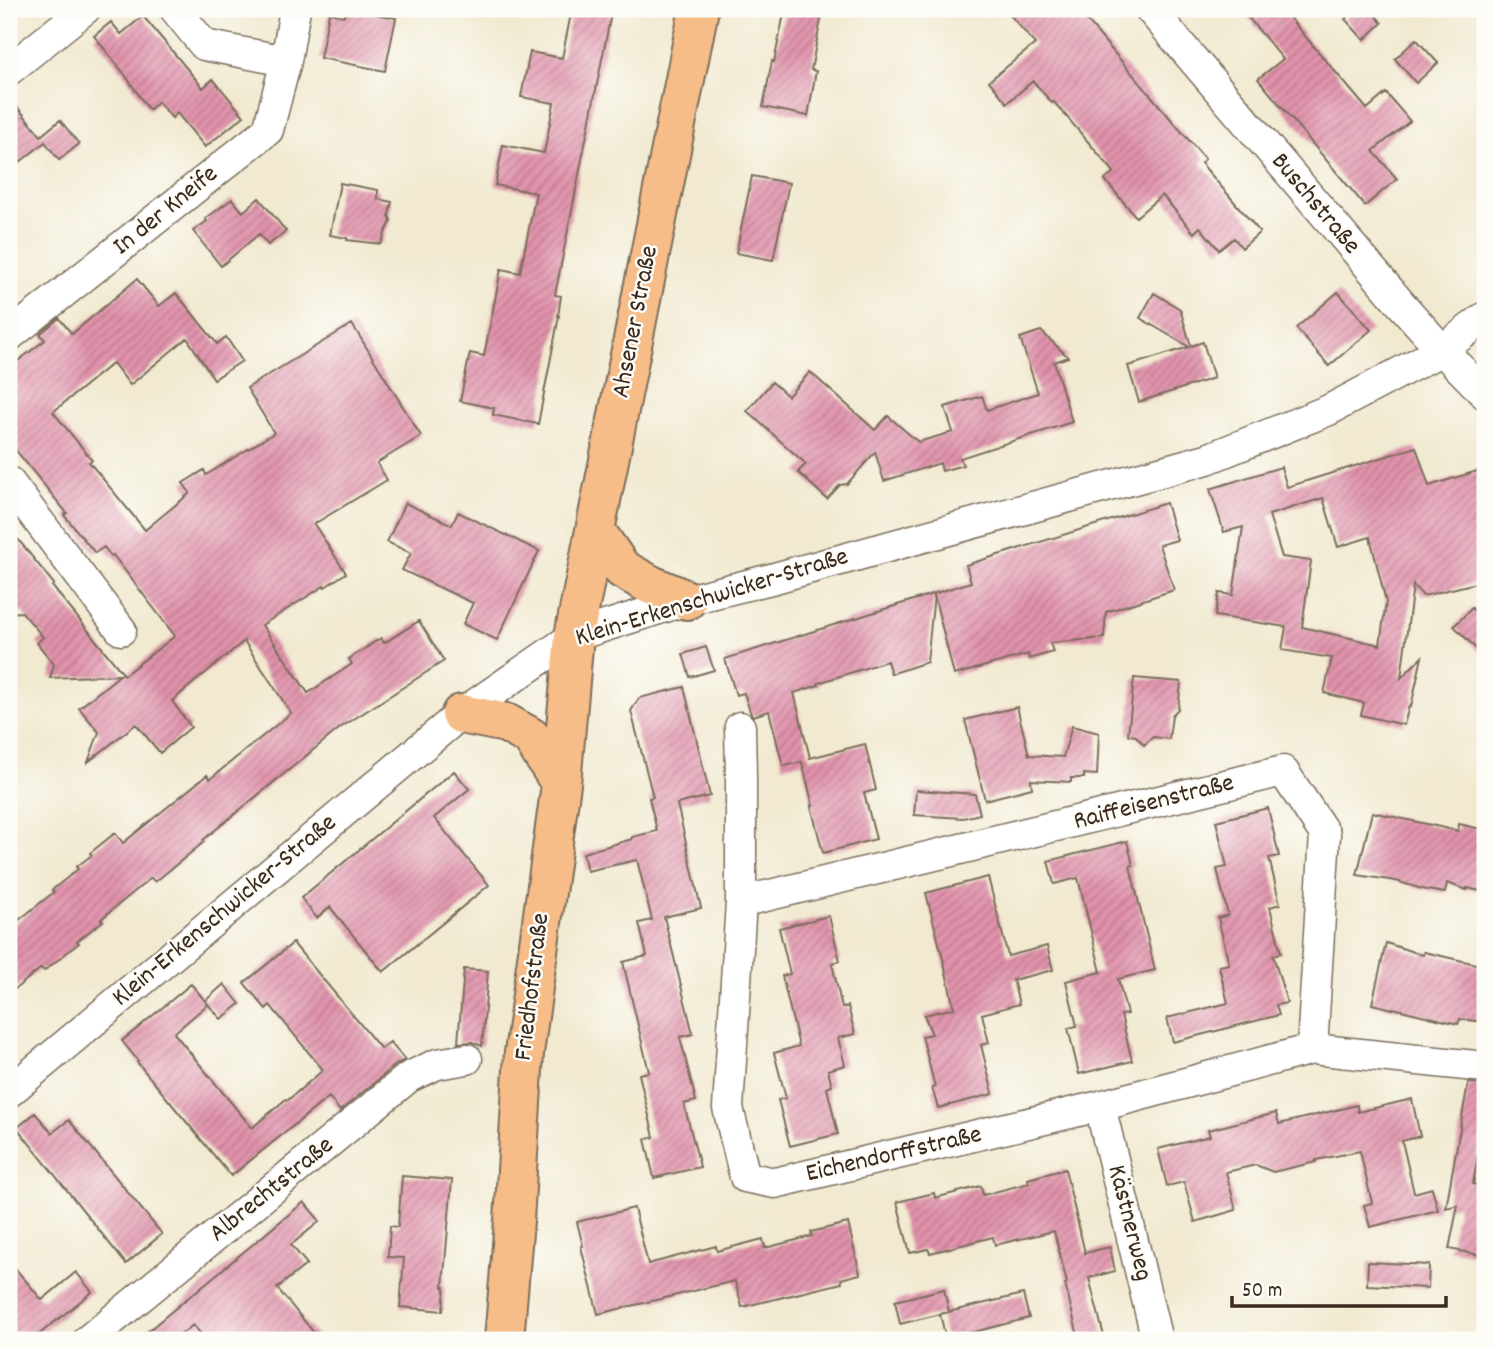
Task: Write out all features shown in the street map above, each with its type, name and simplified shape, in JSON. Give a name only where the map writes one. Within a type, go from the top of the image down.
[{"type":"main road","name":"Ahsener Straße","points":[[574,636],[699,9]]},
{"type":"main road","points":[[595,530],[622,569],[687,600]]},
{"type":"main road","name":"Friedhofstraße","points":[[504,1340],[524,1053],[561,784],[574,636]]},
{"type":"main road","points":[[461,714],[506,723],[531,737],[561,784]]},
{"type":"street","points":[[9,70],[85,9]]},
{"type":"street","points":[[175,9],[204,45],[286,61]]},
{"type":"street","name":"In der Kneife","points":[[9,337],[268,130],[286,61],[295,9]]},
{"type":"street","name":"Buschstraße","points":[[1150,9],[1401,304],[1485,394]]},
{"type":"street","name":"Klein-Erkenschwicker-Straße","points":[[9,1092],[461,714],[574,636],[687,600],[1208,459],[1329,410],[1442,350],[1485,317]]},
{"type":"street","points":[[9,482],[121,630]]},
{"type":"street","name":"Eichendorffstraße","points":[[740,727],[741,902],[728,1108],[745,1177],[775,1183],[1100,1106],[1312,1049],[1485,1067]]},
{"type":"street","name":"Raiffeisenstraße","points":[[741,902],[1283,771],[1325,834],[1312,1049]]},
{"type":"street","name":"Albrechtstraße","points":[[88,1340],[409,1077],[438,1063],[467,1059]]},
{"type":"street","name":"Kästnerweg","points":[[1100,1106],[1157,1340]]},
{"type":"building","points":[[572,9],[612,9],[555,295],[561,296],[559,316],[538,424],[493,415],[494,408],[460,401],[470,353],[484,356],[501,269],[520,273],[536,193],[495,185],[503,145],[544,153],[554,103],[521,97],[530,52],[562,58]]},
{"type":"building","points":[[785,9],[823,9],[811,70],[816,71],[808,116],[763,107]]},
{"type":"building","points":[[1005,9],[1077,9],[1205,159],[1201,163],[1260,232],[1242,248],[1234,238],[1219,250],[1200,227],[1194,233],[1162,195],[1136,217],[1105,180],[1114,172],[1033,81],[1007,103],[989,81],[1035,44]]},
{"type":"building","points":[[1241,9],[1282,9],[1367,109],[1386,93],[1410,121],[1373,151],[1397,179],[1365,206],[1258,79],[1283,59]]},
{"type":"building","points":[[1356,9],[1370,9],[1382,23],[1364,40],[1345,19]]},
{"type":"building","points":[[351,10],[396,18],[385,71],[320,58],[329,13],[343,16]]},
{"type":"building","points":[[143,16],[203,88],[213,79],[244,116],[205,147],[177,113],[172,118],[158,102],[149,110],[94,36],[111,22],[121,34]]},
{"type":"building","points":[[1416,39],[1438,63],[1416,83],[1395,59]]},
{"type":"building","points":[[9,97],[41,136],[60,120],[79,144],[59,160],[45,142],[9,171]]},
{"type":"building","points":[[752,176],[789,183],[773,260],[736,253]]},
{"type":"building","points":[[340,183],[378,190],[378,199],[392,202],[389,215],[391,221],[381,244],[330,235]]},
{"type":"building","points":[[259,198],[286,231],[268,245],[259,234],[221,266],[193,231],[232,199],[243,212]]},
{"type":"building","points":[[137,279],[159,306],[176,293],[217,344],[226,337],[242,361],[214,379],[187,338],[130,385],[113,363],[53,412],[92,460],[89,462],[145,530],[190,493],[183,483],[204,470],[206,475],[274,433],[247,388],[352,324],[421,436],[377,463],[387,480],[314,524],[346,573],[262,625],[308,693],[352,664],[349,659],[381,638],[384,643],[419,621],[444,661],[340,728],[155,882],[151,878],[101,919],[103,921],[77,941],[79,943],[44,971],[41,968],[9,994],[9,928],[54,892],[52,890],[92,855],[90,853],[115,833],[123,843],[207,775],[210,779],[291,713],[244,641],[172,701],[191,727],[160,753],[136,724],[88,762],[99,732],[79,708],[120,675],[50,678],[54,664],[37,643],[43,637],[22,612],[9,613],[9,528],[124,675],[175,636],[113,555],[104,547],[95,553],[64,515],[67,513],[9,442],[9,368],[45,340],[40,334],[59,318],[72,334]]},
{"type":"building","points":[[1338,292],[1371,330],[1329,366],[1296,328]]},
{"type":"building","points":[[1154,293],[1180,309],[1191,346],[1203,342],[1214,378],[1139,402],[1128,366],[1189,347],[1140,318]]},
{"type":"building","points":[[1041,331],[1068,357],[1054,362],[1072,422],[960,458],[963,465],[942,471],[940,463],[884,481],[875,452],[847,484],[840,485],[827,499],[798,472],[806,464],[747,411],[772,382],[788,396],[810,372],[875,430],[888,416],[918,442],[953,432],[945,407],[982,396],[987,410],[1038,393],[1020,338]]},
{"type":"building","points":[[1416,447],[1429,486],[1477,471],[1480,475],[1485,492],[1485,573],[1476,583],[1423,596],[1413,585],[1401,678],[1422,657],[1411,707],[1409,706],[1404,725],[1361,715],[1364,703],[1324,693],[1332,658],[1282,650],[1286,627],[1215,616],[1219,593],[1233,595],[1243,527],[1224,532],[1210,489],[1281,467],[1287,487]],"holes":[[[1323,498],[1338,547],[1370,537],[1386,602],[1380,645],[1302,627],[1311,561],[1282,557],[1269,515]]]},
{"type":"building","points":[[405,503],[452,525],[458,512],[539,551],[497,640],[463,624],[473,603],[402,570],[411,553],[387,542]]},
{"type":"building","points":[[1166,503],[1177,540],[1159,545],[1174,590],[1106,612],[1104,638],[1050,643],[1053,652],[1029,659],[1028,654],[954,675],[934,595],[927,662],[891,674],[887,661],[794,693],[810,758],[865,744],[876,790],[864,793],[876,839],[823,853],[802,762],[783,766],[769,711],[753,716],[751,714],[744,693],[736,695],[725,659],[971,582],[966,565]]},
{"type":"building","points":[[1472,608],[1485,622],[1485,658],[1454,626]]},
{"type":"building","points":[[706,647],[714,670],[690,677],[683,654]]},
{"type":"building","points":[[1134,678],[1181,682],[1178,709],[1172,715],[1169,739],[1153,737],[1144,745],[1136,736],[1128,735]]},
{"type":"building","points":[[684,687],[710,796],[677,804],[701,908],[664,917],[693,1034],[680,1037],[696,1101],[684,1104],[700,1167],[654,1178],[645,1139],[654,1137],[639,1074],[649,1072],[623,962],[647,956],[639,923],[652,920],[637,860],[587,871],[583,853],[657,831],[649,798],[653,797],[631,711],[639,698]]},
{"type":"building","points":[[1017,707],[1029,755],[1063,757],[1072,726],[1099,733],[1097,775],[1084,774],[1084,778],[1071,778],[1071,782],[1031,780],[1032,788],[985,800],[965,720]]},
{"type":"building","points":[[454,771],[469,789],[434,818],[489,885],[383,972],[330,907],[317,918],[301,898]]},
{"type":"building","points":[[916,790],[975,794],[980,814],[963,818],[914,815]]},
{"type":"building","points":[[1268,808],[1279,856],[1269,858],[1280,904],[1270,907],[1281,953],[1273,955],[1287,1003],[1276,1005],[1279,1015],[1173,1042],[1167,1018],[1228,1003],[1219,966],[1229,964],[1218,918],[1228,915],[1217,869],[1227,867],[1216,821]]},
{"type":"building","points":[[1372,812],[1458,831],[1459,824],[1485,830],[1485,892],[1467,890],[1447,883],[1445,893],[1357,875]]},
{"type":"building","points":[[1127,841],[1133,865],[1130,866],[1155,970],[1118,979],[1127,1014],[1121,1015],[1132,1061],[1079,1074],[1068,1028],[1077,1026],[1066,981],[1101,972],[1078,878],[1054,884],[1048,861]]},
{"type":"building","points":[[988,877],[1008,956],[1047,946],[1053,970],[1013,980],[1019,1004],[982,1014],[989,1043],[981,1045],[993,1094],[938,1108],[922,1036],[932,1034],[924,1015],[954,1008],[926,893]]},
{"type":"building","points":[[829,916],[840,961],[832,963],[842,1008],[848,1006],[855,1034],[838,1038],[845,1065],[828,1070],[832,1086],[827,1088],[838,1134],[790,1146],[778,1100],[786,1098],[774,1053],[799,1046],[782,976],[790,974],[779,928]]},
{"type":"building","points":[[293,943],[381,1049],[390,1042],[405,1060],[340,1111],[329,1097],[231,1176],[122,1041],[191,984],[208,1004],[174,1033],[252,1128],[323,1070],[270,1005],[266,1009],[244,983]]},
{"type":"building","points":[[1386,943],[1423,955],[1424,952],[1485,966],[1485,1022],[1460,1019],[1458,1024],[1372,1004]]},
{"type":"building","points":[[464,969],[488,971],[482,1046],[472,1042],[458,1043]]},
{"type":"building","points":[[224,984],[240,1004],[221,1019],[205,1001]]},
{"type":"building","points":[[1468,1083],[1485,1084],[1485,1116],[1473,1184],[1485,1187],[1485,1256],[1449,1249],[1458,1205],[1446,1208]]},
{"type":"building","points":[[1412,1099],[1420,1136],[1402,1141],[1414,1193],[1432,1188],[1438,1210],[1370,1227],[1364,1205],[1372,1203],[1360,1151],[1273,1172],[1256,1165],[1226,1172],[1236,1210],[1195,1222],[1184,1182],[1167,1186],[1158,1149],[1210,1136],[1208,1130],[1276,1113],[1279,1124],[1357,1105],[1358,1112]]},
{"type":"building","points":[[35,1113],[52,1133],[69,1120],[162,1234],[126,1264],[17,1128]]},
{"type":"building","points":[[1065,1169],[1085,1253],[1110,1247],[1115,1271],[1089,1278],[1105,1340],[1079,1340],[1054,1231],[995,1245],[993,1237],[930,1253],[928,1249],[910,1253],[897,1202],[934,1193],[935,1198],[981,1186],[983,1195],[1029,1183],[1028,1179]]},
{"type":"building","points":[[402,1176],[452,1180],[443,1311],[400,1307],[404,1258],[388,1257],[390,1226],[398,1227]]},
{"type":"building","points":[[304,1202],[320,1221],[291,1245],[307,1264],[277,1288],[320,1340],[206,1340],[193,1325],[174,1340],[137,1340]]},
{"type":"building","points":[[634,1208],[648,1264],[716,1246],[717,1251],[763,1239],[765,1248],[848,1223],[860,1274],[841,1279],[842,1283],[742,1307],[735,1281],[598,1314],[577,1222]]},
{"type":"building","points":[[9,1261],[42,1300],[76,1272],[92,1292],[32,1340],[9,1340]]},
{"type":"building","points":[[1368,1262],[1429,1265],[1428,1288],[1367,1285]]},
{"type":"building","points":[[944,1289],[949,1312],[900,1324],[895,1301]]},
{"type":"building","points":[[1023,1294],[1029,1318],[946,1339],[940,1314]]}]
